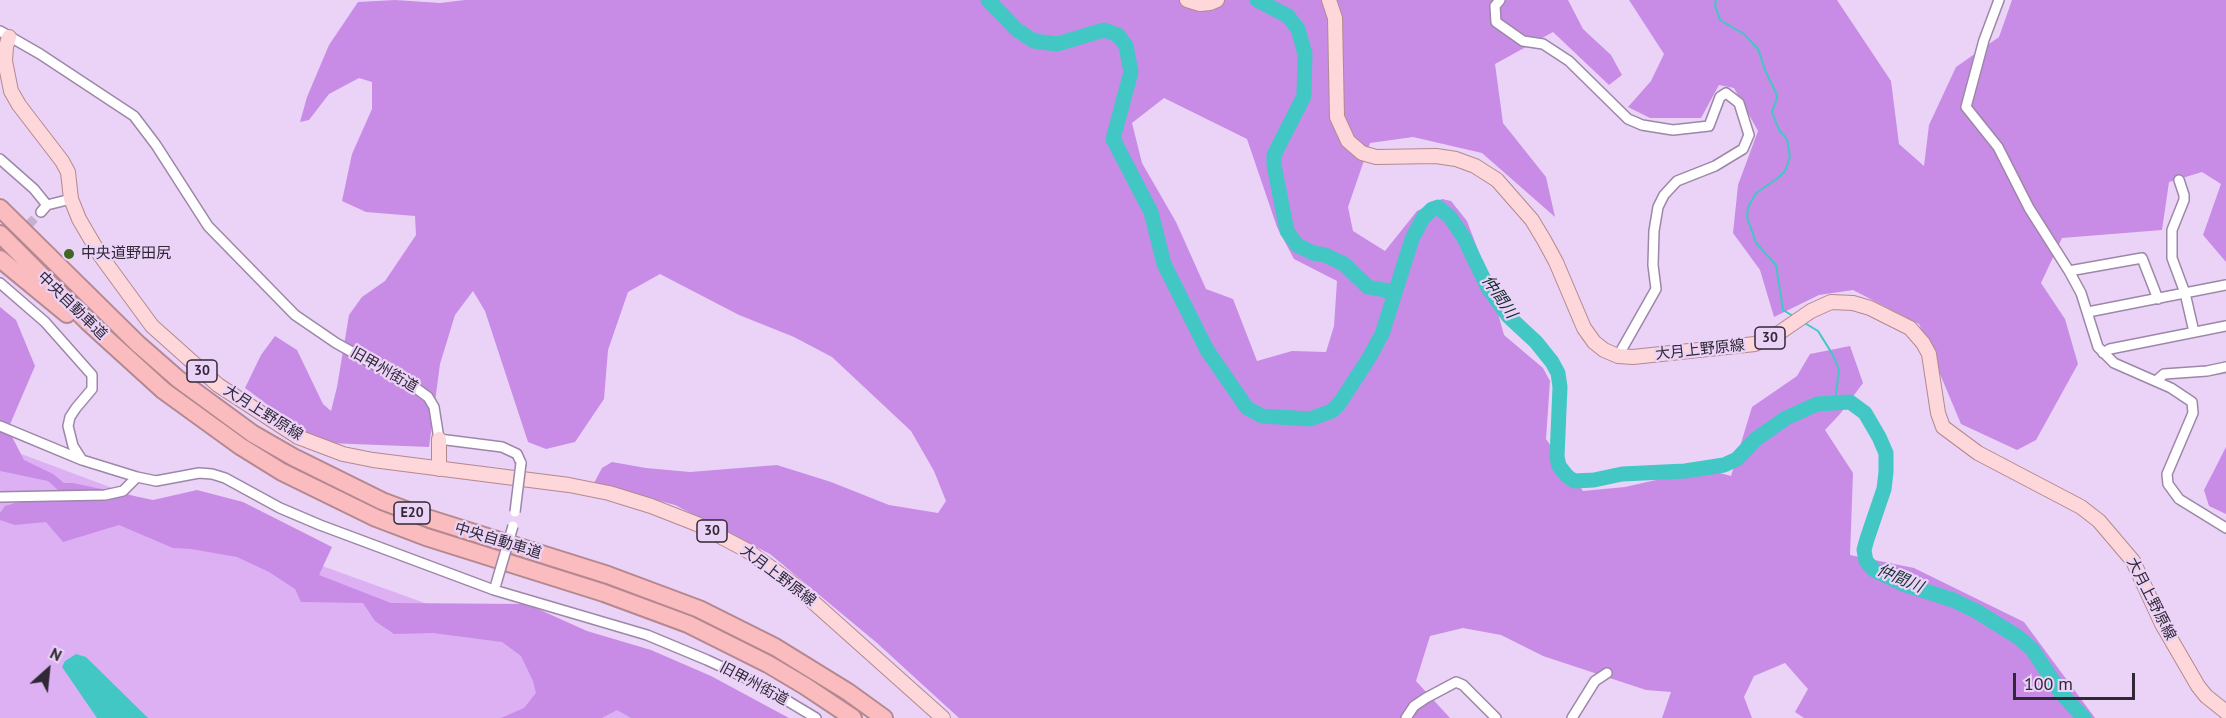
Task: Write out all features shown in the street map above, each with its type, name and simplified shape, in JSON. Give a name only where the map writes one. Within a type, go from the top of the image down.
[{"type":"highway","name":"中央自動車道","points":[[0,208],[138,344],[178,379],[253,434],[293,457],[372,496],[430,519],[608,575],[699,609],[803,663],[884,718]]},
{"type":"highway","name":"中央自動車道","points":[[0,234],[88,322],[164,391],[240,446],[282,472],[337,500],[426,537],[604,593],[688,624],[768,664],[853,718]]},
{"type":"highway","points":[[0,259],[164,391]]},
{"type":"main road","points":[[1187,0],[1200,4],[1216,0]]},
{"type":"main road","points":[[1329,0],[1335,18],[1337,117],[1347,141],[1362,153],[1376,157],[1436,156],[1456,159],[1475,166],[1497,180],[1532,220],[1544,240],[1587,333],[1604,350],[1618,356]]},
{"type":"main road","name":"大月上野原線","points":[[4,34],[5,61],[11,91],[68,172],[71,199],[99,255],[140,312],[165,339],[218,385],[281,427],[321,447],[358,458],[568,485],[609,493],[651,506],[721,536],[748,551],[794,584],[943,718]]},
{"type":"main road","name":"大月上野原線","points":[[1618,356],[1645,356],[1755,344],[1779,333],[1811,310],[1831,303],[1853,303],[1905,324],[1923,343],[1929,354],[1938,413],[1943,427],[1971,448],[2082,507],[2099,522],[2133,561],[2162,624],[2198,686],[2206,696],[2226,712]]},
{"type":"main road","points":[[439,439],[439,469]]},
{"type":"street","points":[[1500,0],[1495,6],[1496,22],[1523,41],[1543,44],[1569,61],[1628,119],[1673,130],[1709,126],[1720,97],[1726,93],[1738,103],[1749,135],[1743,149],[1715,166],[1677,182],[1664,195],[1658,207],[1654,231],[1653,265],[1656,289],[1618,356]]},
{"type":"street","points":[[1999,0],[1984,40],[1966,107],[1998,147],[2029,208],[2069,271],[2088,312],[2098,347],[2114,363],[2156,381],[2193,402],[2194,407],[2167,474],[2170,489],[2179,499],[2226,528]]},
{"type":"street","name":"旧甲州街道","points":[[4,34],[40,54],[134,116],[156,145],[208,225],[295,315],[336,343],[413,386],[428,397],[434,407],[439,439]]},
{"type":"street","points":[[0,159],[34,189],[44,208],[71,199]]},
{"type":"street","points":[[2179,180],[2184,200],[2172,230],[2172,258],[2185,293],[2194,332]]},
{"type":"street","points":[[2069,271],[2142,258],[2158,299]]},
{"type":"street","points":[[0,283],[45,322],[92,375],[92,389],[70,417],[68,426],[74,446],[82,460]]},
{"type":"street","points":[[2088,312],[2226,285]]},
{"type":"street","points":[[2103,353],[2110,349],[2226,326]]},
{"type":"street","points":[[2156,381],[2164,374],[2207,371],[2226,367]]},
{"type":"street","name":"旧甲州街道","points":[[0,426],[82,460],[137,477],[156,481],[212,474],[320,525],[495,587],[657,639],[760,685],[816,718]]},
{"type":"street","points":[[439,439],[502,447],[517,454],[521,463],[513,526],[495,587]]},
{"type":"street","points":[[0,497],[105,495],[123,491],[137,477]]},
{"type":"street","points":[[1572,718],[1595,681],[1607,673]]},
{"type":"street","points":[[1406,718],[1420,702],[1456,682],[1463,685],[1496,718]]},
{"type":"shaded area","points":[[395,0],[440,3],[465,0],[1568,0],[1583,29],[1611,55],[1622,75],[1609,85],[1553,32],[1495,64],[1503,123],[1546,177],[1555,217],[1482,153],[1413,137],[1370,143],[1348,207],[1353,231],[1385,251],[1417,211],[1442,199],[1451,201],[1467,221],[1487,274],[1504,335],[1543,368],[1550,381],[1546,439],[1583,491],[1625,487],[1705,469],[1731,476],[1752,407],[1797,376],[1810,354],[1850,346],[1863,383],[1825,430],[1853,473],[1850,555],[1914,568],[2024,622],[2095,718],[1804,718],[1795,712],[1808,689],[1785,663],[1754,676],[1744,697],[1752,718],[1662,718],[1671,692],[1646,690],[1543,656],[1501,635],[1463,628],[1430,636],[1416,681],[1450,718],[959,718],[877,643],[770,554],[675,505],[594,483],[602,468],[612,462],[690,472],[777,465],[831,482],[889,505],[938,513],[946,501],[934,471],[911,431],[832,357],[794,337],[739,315],[660,274],[628,292],[608,350],[604,399],[575,442],[546,449],[528,442],[485,311],[473,291],[455,315],[440,364],[429,447],[328,443],[304,432],[245,388],[261,355],[275,336],[297,350],[323,404],[331,411],[349,315],[362,297],[385,281],[416,235],[415,216],[366,212],[342,201],[352,154],[372,109],[372,82],[359,78],[329,94],[309,120],[300,122],[307,97],[329,45],[358,2]],"holes":[[[1164,98],[1247,139],[1277,227],[1294,259],[1337,281],[1334,326],[1326,352],[1292,351],[1257,361],[1233,299],[1206,289],[1176,222],[1142,163],[1132,123]]]},
{"type":"shaded area","points":[[1629,0],[1837,0],[1891,81],[1899,144],[1924,166],[1929,125],[1956,67],[1999,37],[2012,0],[2226,0],[2226,262],[2203,235],[2221,184],[2202,172],[2169,182],[2162,230],[2062,238],[2041,283],[2065,319],[2078,364],[2036,440],[2017,450],[1961,424],[1919,324],[1853,290],[1819,295],[1774,317],[1760,270],[1733,233],[1738,185],[1758,131],[1734,88],[1719,85],[1701,118],[1650,118],[1628,107],[1651,81],[1664,54]]},
{"type":"shaded area","points":[[0,307],[16,320],[35,366],[8,429],[24,460],[53,474],[64,483],[153,500],[197,490],[243,502],[332,547],[319,575],[391,603],[527,604],[587,631],[651,650],[711,676],[789,718],[631,718],[617,710],[602,718],[501,718],[524,708],[536,693],[521,656],[502,642],[433,633],[394,634],[375,621],[363,603],[301,602],[295,589],[269,572],[237,557],[173,548],[119,525],[63,542],[46,522],[15,525],[0,520],[0,513],[5,506],[58,490],[48,481],[0,471]]},
{"type":"shaded area","points":[[0,446],[278,550],[685,697],[721,718],[0,718]]},
{"type":"shaded area","points":[[2226,447],[2226,514],[2209,506],[2204,490]]},
{"type":"shaded area","points":[[76,654],[86,657],[148,718],[97,718],[62,667],[65,661]]},
{"type":"waterway","name":"仲間川","points":[[988,0],[1017,30],[1034,41],[1057,44],[1104,30],[1118,35],[1126,46],[1131,72],[1113,139],[1151,212],[1164,264],[1207,350],[1247,408],[1262,416],[1310,419],[1332,411],[1339,404],[1382,334],[1412,239],[1423,218],[1432,209],[1438,207],[1450,217],[1464,238],[1488,288],[1508,316],[1536,342],[1558,373],[1560,387],[1557,457],[1559,466],[1567,476],[1574,481],[1594,480],[1622,474],[1685,471],[1724,465],[1737,459],[1756,439],[1786,418],[1817,404],[1850,402],[1865,413],[1886,453],[1884,489],[1864,550],[1866,561],[1874,570],[1903,584],[1953,600],[1976,611],[2018,637],[2032,649],[2061,693],[2084,718]]},
{"type":"waterway","points":[[1257,0],[1288,16],[1298,29],[1305,54],[1304,96],[1274,155],[1287,231],[1297,245],[1344,264],[1368,287],[1395,292]]},
{"type":"waterway","points":[[1716,0],[1715,6],[1720,20],[1744,34],[1758,49],[1776,93],[1777,98],[1772,112],[1779,130],[1787,139],[1790,157],[1785,171],[1756,193],[1748,207],[1747,217],[1756,243],[1776,265],[1783,310],[1793,316]]},
{"type":"waterway","points":[[1803,322],[1818,331],[1833,355],[1839,370],[1835,402]]},
{"type":"tunnel","points":[[0,254],[41,212]]},
{"type":"place","name":"中央道野田尻","points":[[69,254]]}]
